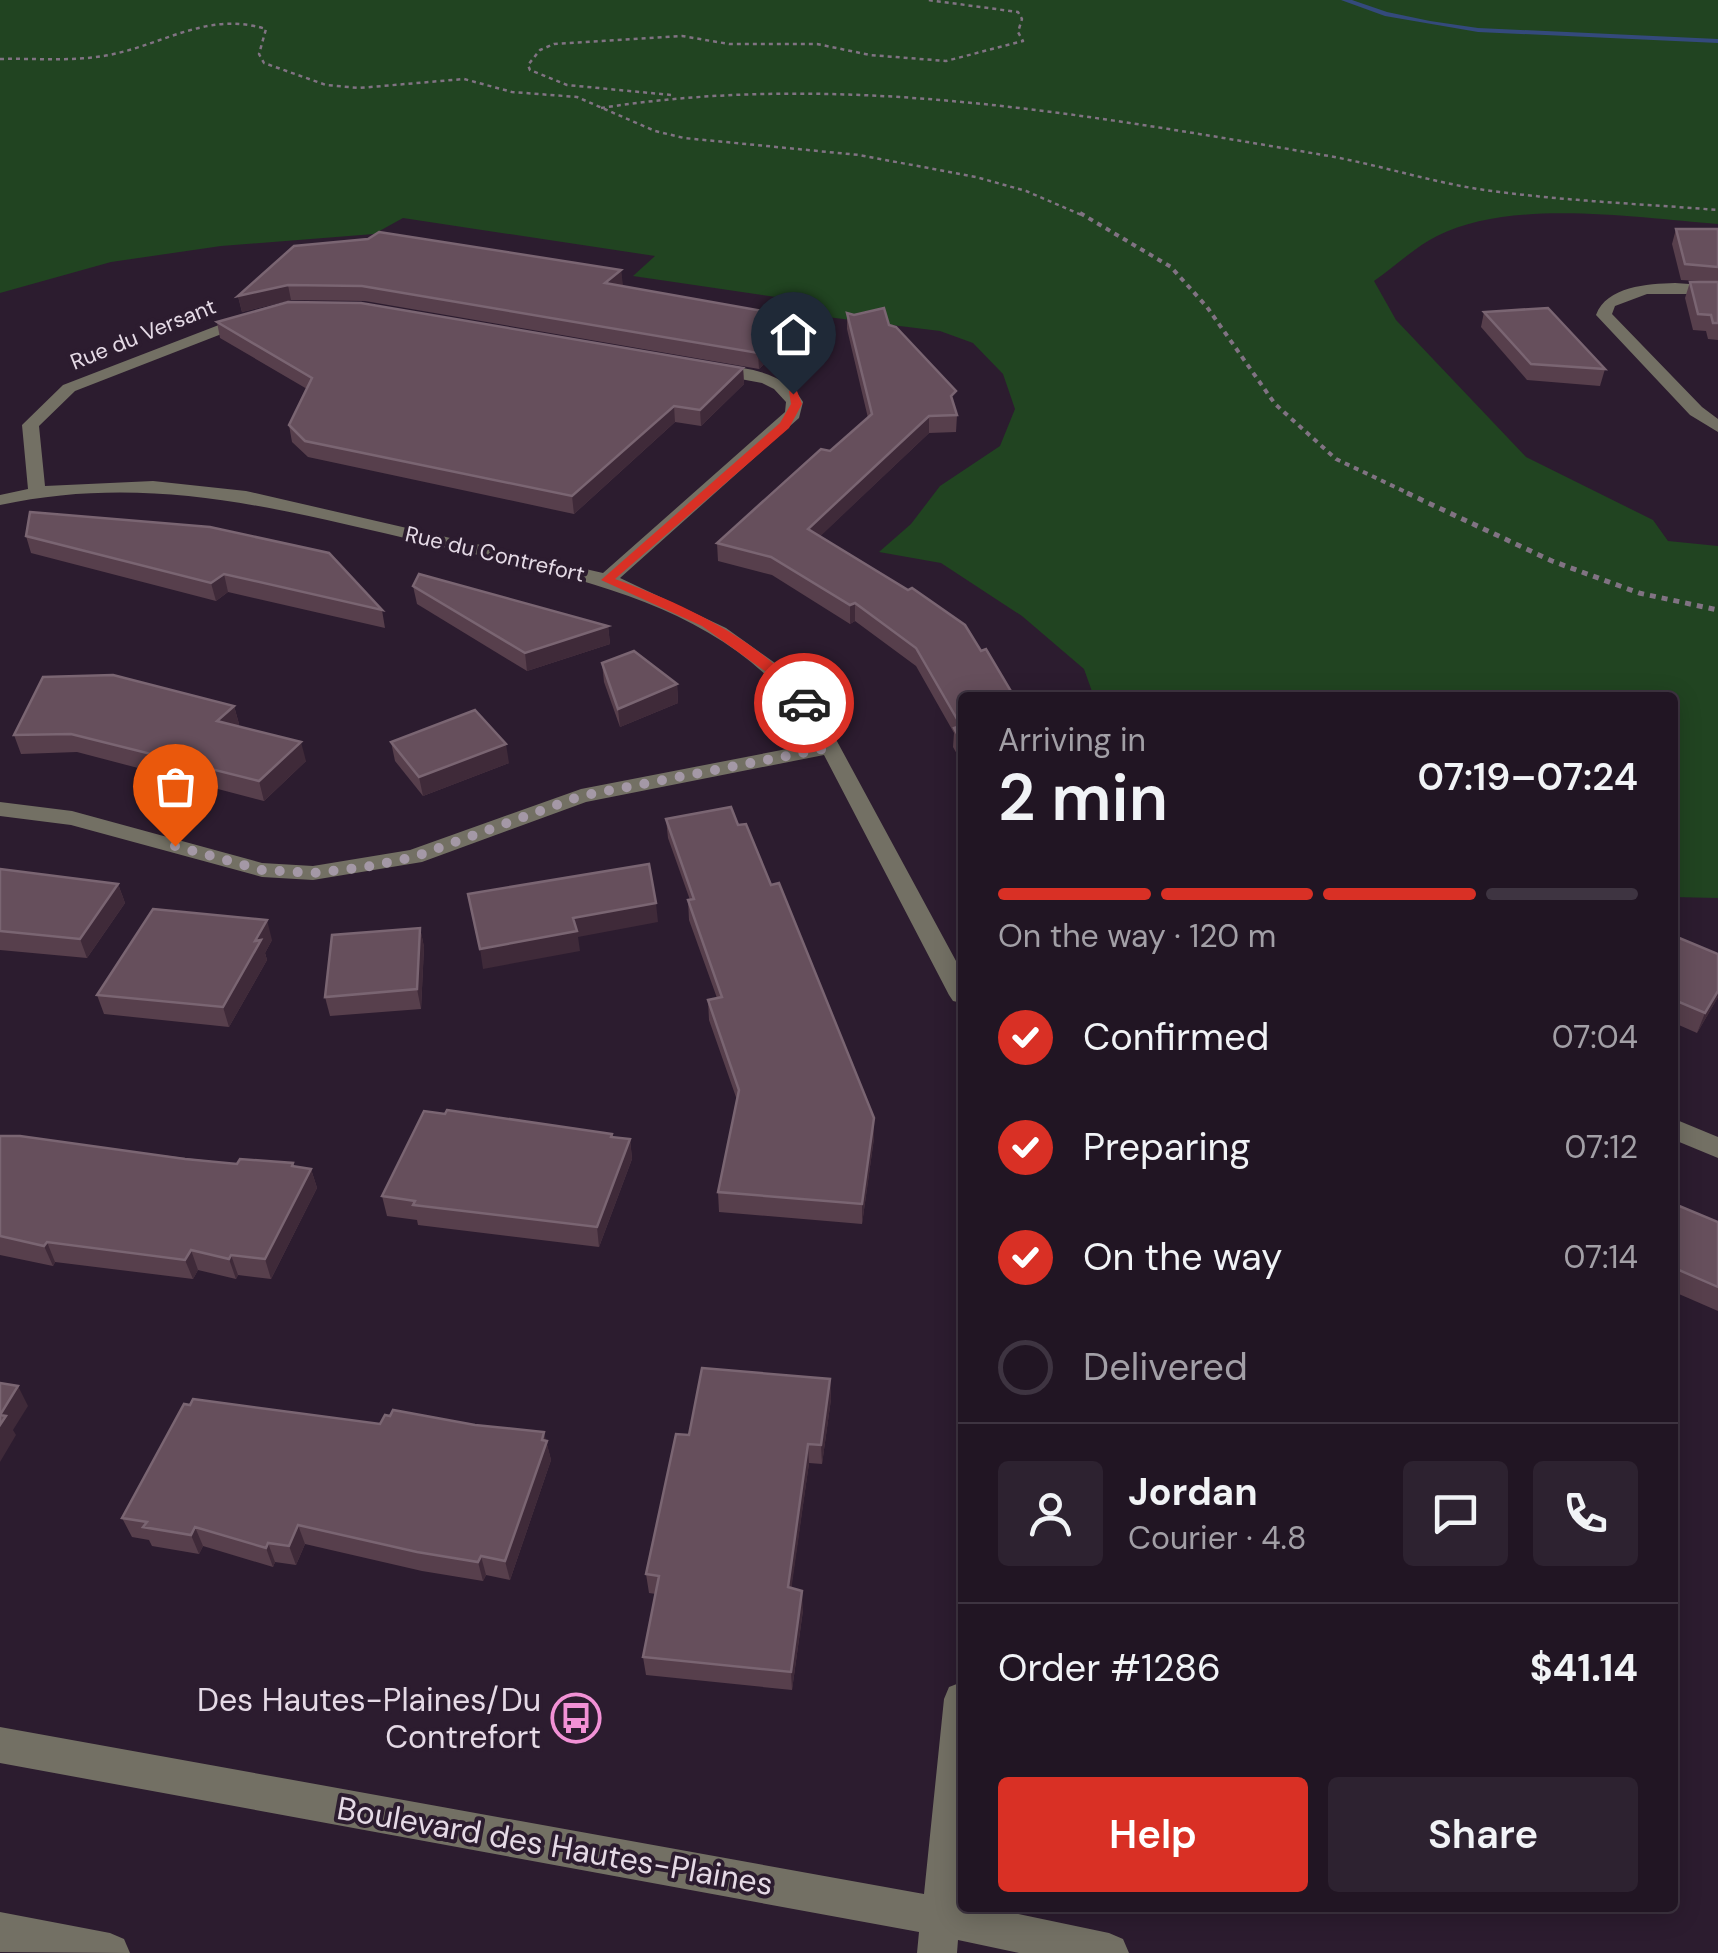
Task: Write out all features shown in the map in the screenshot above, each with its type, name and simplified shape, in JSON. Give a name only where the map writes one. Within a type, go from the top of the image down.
[{"type":"street","points":[[1718,290],[1646,289],[1622,294],[1608,304],[1604,315],[1696,411],[1718,426]]},
{"type":"street","name":"Rue du Versant","points":[[37,491],[30,424],[69,388],[237,321],[268,314]]},
{"type":"street","points":[[607,580],[793,414],[793,394],[780,384],[702,368]]},
{"type":"street","name":"Rue du Contrefort","points":[[0,500],[37,491],[100,486],[197,488],[607,580],[707,623],[785,679],[812,712],[958,988]]},
{"type":"street","points":[[0,809],[72,818],[262,870],[313,873],[414,857],[581,796],[828,748]]},
{"type":"street","points":[[1678,1131],[1718,1148]]},
{"type":"street","points":[[941,1935],[958,1744]]},
{"type":"street","name":"Boulevard des Hautes-Plaines","points":[[0,1745],[941,1935],[1110,1953]]},
{"type":"street","points":[[0,1932],[110,1953]]},
{"type":"path","points":[[928,0],[1018,12],[1022,18],[1018,32],[1023,40],[963,59],[932,61],[817,44],[728,44],[666,36],[554,44],[540,50],[528,65],[530,70],[567,84],[678,96],[850,95],[984,102],[1332,157],[1489,191],[1718,210]]},
{"type":"path","points":[[0,59],[105,56],[197,25],[230,20],[266,29],[259,54],[264,63],[298,79],[359,88],[464,79],[512,92],[578,97],[655,131],[684,138],[859,155],[999,182],[1070,208],[1132,240],[1172,268],[1207,307],[1275,404],[1336,459],[1552,561],[1639,593],[1718,610]]},
{"type":"path","points":[[600,109],[678,96]]},
{"type":"green space","points":[[0,0],[1718,0],[1718,224],[1613,215],[1501,217],[1437,236],[1374,281],[1396,320],[1526,457],[1653,520],[1668,541],[1718,546],[1718,898],[1678,897],[1678,692],[1092,692],[1084,669],[1022,616],[941,563],[879,552],[911,524],[940,486],[1000,446],[1015,409],[1003,374],[973,343],[940,331],[819,316],[783,298],[633,276],[655,256],[403,218],[374,234],[221,246],[111,262],[0,293]]},
{"type":"building","points":[[1676,229],[1718,229],[1718,267],[1685,264]]},
{"type":"building","points":[[379,232],[621,270],[605,283],[796,317],[758,353],[362,286],[288,285],[238,296],[294,246],[368,239]]},
{"type":"building","points":[[1690,282],[1718,282],[1718,323],[1713,323],[1711,315],[1698,314]]},
{"type":"building","points":[[288,302],[361,303],[743,368],[700,410],[674,406],[572,496],[305,441],[289,425],[312,378],[217,322]]},
{"type":"building","points":[[884,308],[889,325],[896,327],[956,391],[951,396],[957,415],[929,416],[808,529],[908,590],[912,588],[965,625],[981,651],[986,649],[1011,692],[958,692],[958,721],[916,648],[855,603],[850,605],[771,557],[717,543],[821,449],[830,451],[872,414],[847,313]]},
{"type":"building","points":[[1548,308],[1605,369],[1531,364],[1484,312]]},
{"type":"building","points":[[30,512],[210,527],[329,553],[382,610],[224,574],[211,583],[26,536]]},
{"type":"building","points":[[419,574],[608,626],[525,653],[413,586]]},
{"type":"building","points":[[634,651],[677,684],[618,709],[602,663]]},
{"type":"building","points":[[113,675],[234,706],[217,721],[301,742],[259,781],[71,734],[14,735],[43,677]]},
{"type":"building","points":[[475,710],[506,744],[419,777],[391,742]]},
{"type":"building","points":[[731,807],[738,825],[746,824],[771,885],[779,883],[874,1118],[862,1204],[718,1192],[739,1090],[708,1000],[722,997],[688,900],[694,899],[666,819]]},
{"type":"building","points":[[649,864],[656,903],[573,918],[577,931],[480,949],[468,894]]},
{"type":"building","points":[[0,869],[118,884],[80,939],[0,931]]},
{"type":"building","points":[[153,909],[267,920],[255,941],[261,940],[223,1007],[97,995]]},
{"type":"building","points":[[420,928],[417,989],[325,997],[332,935]]},
{"type":"building","points":[[1678,937],[1718,954],[1718,991],[1705,1013],[1678,1001]]},
{"type":"building","points":[[447,1110],[630,1139],[597,1227],[413,1205],[415,1201],[382,1196],[424,1111],[445,1114]]},
{"type":"building","points":[[0,1136],[237,1164],[240,1159],[293,1163],[292,1166],[311,1169],[265,1259],[231,1255],[229,1259],[191,1250],[185,1260],[47,1242],[44,1246],[0,1236]]},
{"type":"building","points":[[1678,1205],[1718,1222],[1718,1287],[1678,1270]]},
{"type":"building","points":[[702,1368],[830,1379],[821,1445],[808,1444],[788,1587],[802,1591],[791,1672],[643,1657],[659,1576],[646,1574],[676,1434],[689,1435]]},
{"type":"building","points":[[0,1383],[18,1386],[0,1415]]},
{"type":"building","points":[[193,1399],[380,1424],[393,1410],[475,1425],[544,1432],[542,1440],[547,1441],[505,1561],[481,1556],[478,1562],[417,1552],[298,1525],[289,1546],[268,1543],[266,1548],[195,1527],[191,1535],[143,1527],[147,1522],[122,1518],[184,1404],[190,1405]]},
{"type":"waterway","points":[[1345,0],[1385,14],[1478,30],[1718,41]]},
{"type":"way so far","points":[[175,846],[262,870],[313,873],[414,857],[581,796],[828,748],[804,703]]},
{"type":"place","name":"Des Hautes-Plaines/Du Contrefort","points":[[576,1718]]},
{"type":"route","points":[[793,394],[796,404],[785,425],[607,580],[707,623],[785,679],[804,703]]}]
